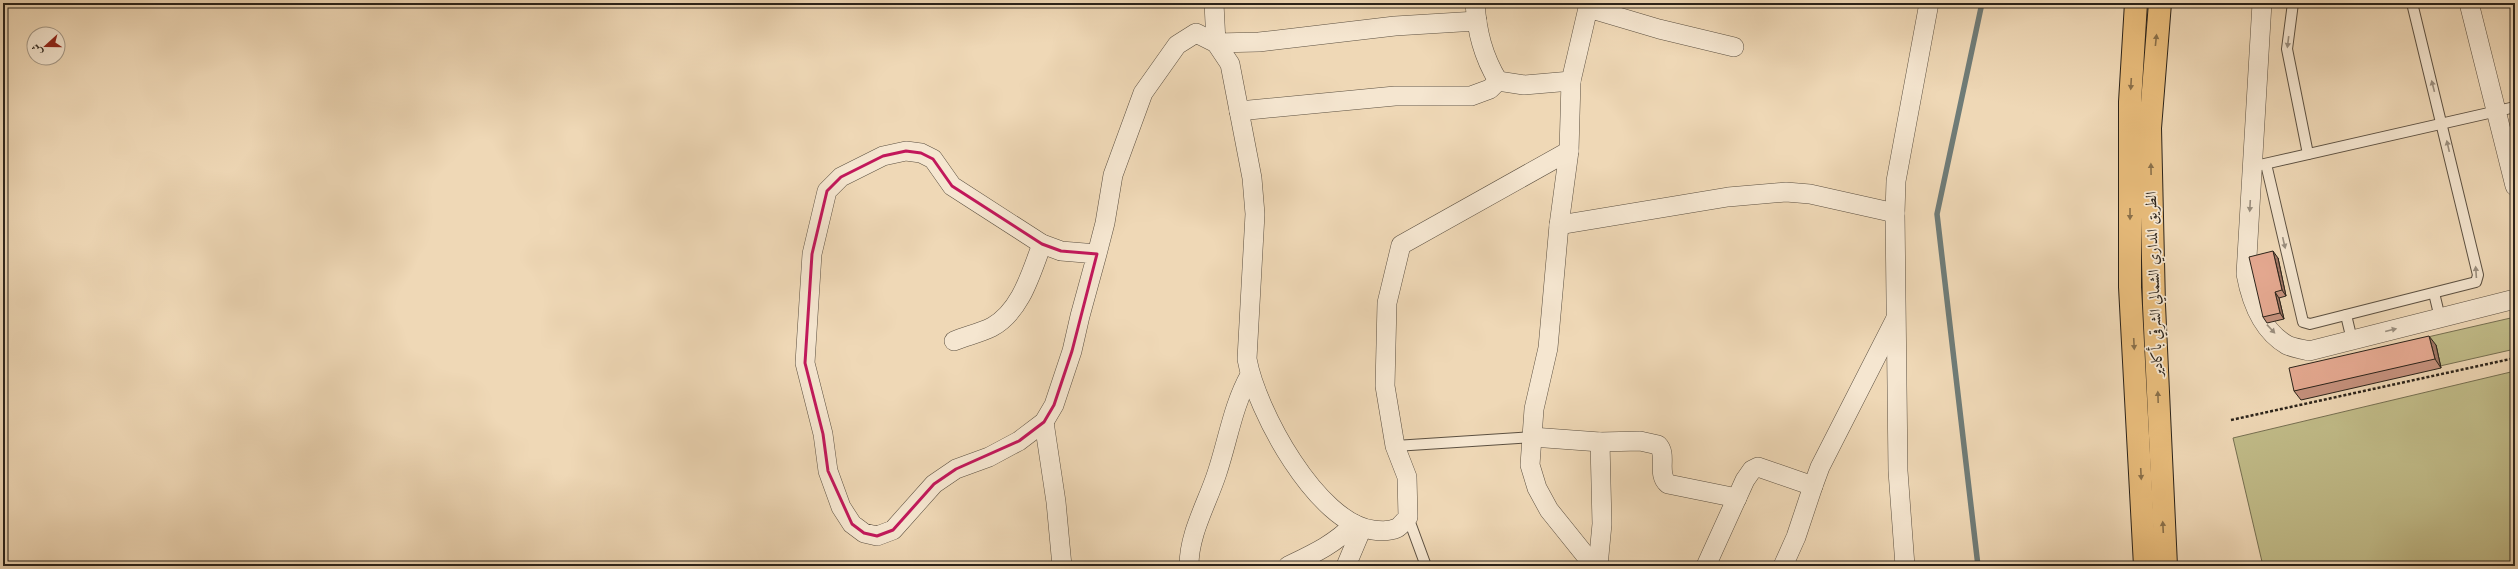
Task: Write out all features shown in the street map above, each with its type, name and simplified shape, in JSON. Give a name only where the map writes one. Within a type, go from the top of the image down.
[{"type":"highway","name":"الطريق المداري الشمالي الشرقي بأكادير","points":[[2136,3],[2130,102],[2130,287],[2145,566]]},
{"type":"highway","name":"الطريق المداري الشمالي الشرقي بأكادير","points":[[2160,3],[2150,128],[2154,305],[2166,566]]},
{"type":"street","points":[[1214,3],[1216,43],[1230,64],[1254,198],[1247,359],[1250,375],[1266,414],[1295,467],[1320,497],[1342,517],[1358,526],[1380,531],[1397,528],[1408,518],[1407,477],[1395,446],[1385,386],[1387,303],[1401,245],[1569,151]]},
{"type":"street","points":[[1905,566],[1898,471],[1894,213],[1896,181],[1929,3]]},
{"type":"street","points":[[2262,3],[2259,166],[2246,274],[2255,308],[2269,329],[2288,345],[2308,351],[2515,299]]},
{"type":"street","points":[[2469,3],[2506,109],[2515,186]]},
{"type":"street","points":[[1594,566],[1549,510],[1537,488],[1530,465],[1534,409],[1548,348],[1559,225],[1569,151],[1571,81],[1588,6],[1659,30],[1734,47]]},
{"type":"street","points":[[1097,254],[1062,251],[1042,244],[952,186],[933,159],[921,153],[906,151],[883,156],[841,177],[827,191],[812,254],[805,363],[823,434],[828,471],[841,507],[852,524],[864,533],[877,536],[893,530],[934,484],[956,469],[989,457],[1019,441],[1044,422],[1054,406],[1072,351],[1097,254],[1113,176],[1143,93],[1177,45],[1189,36],[1196,33],[1216,43],[1259,42],[1395,26],[1476,12],[1486,62],[1498,80],[1524,85],[1571,81]]},
{"type":"street","points":[[1239,111],[1395,96],[1471,96],[1490,89],[1498,80]]},
{"type":"street","points":[[1559,225],[1728,197],[1786,192],[1810,194],[1894,213]]},
{"type":"street","points":[[954,341],[993,327],[1014,307],[1027,285],[1042,244]]},
{"type":"street","points":[[1783,566],[1796,537],[1820,467],[1896,317]]},
{"type":"street","points":[[1188,566],[1189,551],[1195,530],[1219,467],[1238,395],[1250,375]]},
{"type":"street","points":[[1044,422],[1056,502],[1062,566]]},
{"type":"street","points":[[1532,437],[1600,442],[1640,441],[1658,445],[1662,452],[1664,481],[1668,484],[1737,498]]},
{"type":"street","points":[[1598,566],[1602,524],[1600,442]]},
{"type":"street","points":[[1706,566],[1745,480],[1752,470],[1758,467],[1813,486]]},
{"type":"street","points":[[1288,566],[1324,548],[1358,526]]},
{"type":"street","points":[[1346,566],[1358,526]]},
{"type":"lane","points":[[2293,3],[2287,49],[2308,154]]},
{"type":"lane","points":[[2412,3],[2442,123],[2478,275],[2476,282],[2310,324],[2304,322],[2259,166],[2442,123],[2506,109]]},
{"type":"lane","points":[[2434,293],[2440,318]]},
{"type":"lane","points":[[2346,315],[2352,340]]},
{"type":"lane","points":[[1395,446],[1532,437]]},
{"type":"lane","points":[[1408,518],[1426,566]]},
{"type":"path","points":[[2231,420],[2515,358]]},
{"type":"highlighted area","points":[[906,151],[921,153],[933,159],[952,186],[1042,244],[1061,251],[1097,254],[1072,351],[1054,405],[1044,422],[1019,441],[956,469],[934,484],[893,530],[877,536],[864,533],[852,524],[828,471],[823,434],[805,363],[812,254],[827,191],[841,177],[883,156]]},
{"type":"shaded area","points":[[2515,317],[2515,349],[2440,366],[2371,350]]},
{"type":"shaded area","points":[[2515,371],[2515,566],[2263,566],[2233,438]]},
{"type":"building","points":[[2273,251],[2282,290],[2275,292],[2280,313],[2263,317],[2249,257]]},
{"type":"building","points":[[2429,336],[2435,359],[2294,391],[2289,368]]},
{"type":"waterway","points":[[1978,566],[1937,214],[1982,3]]}]
